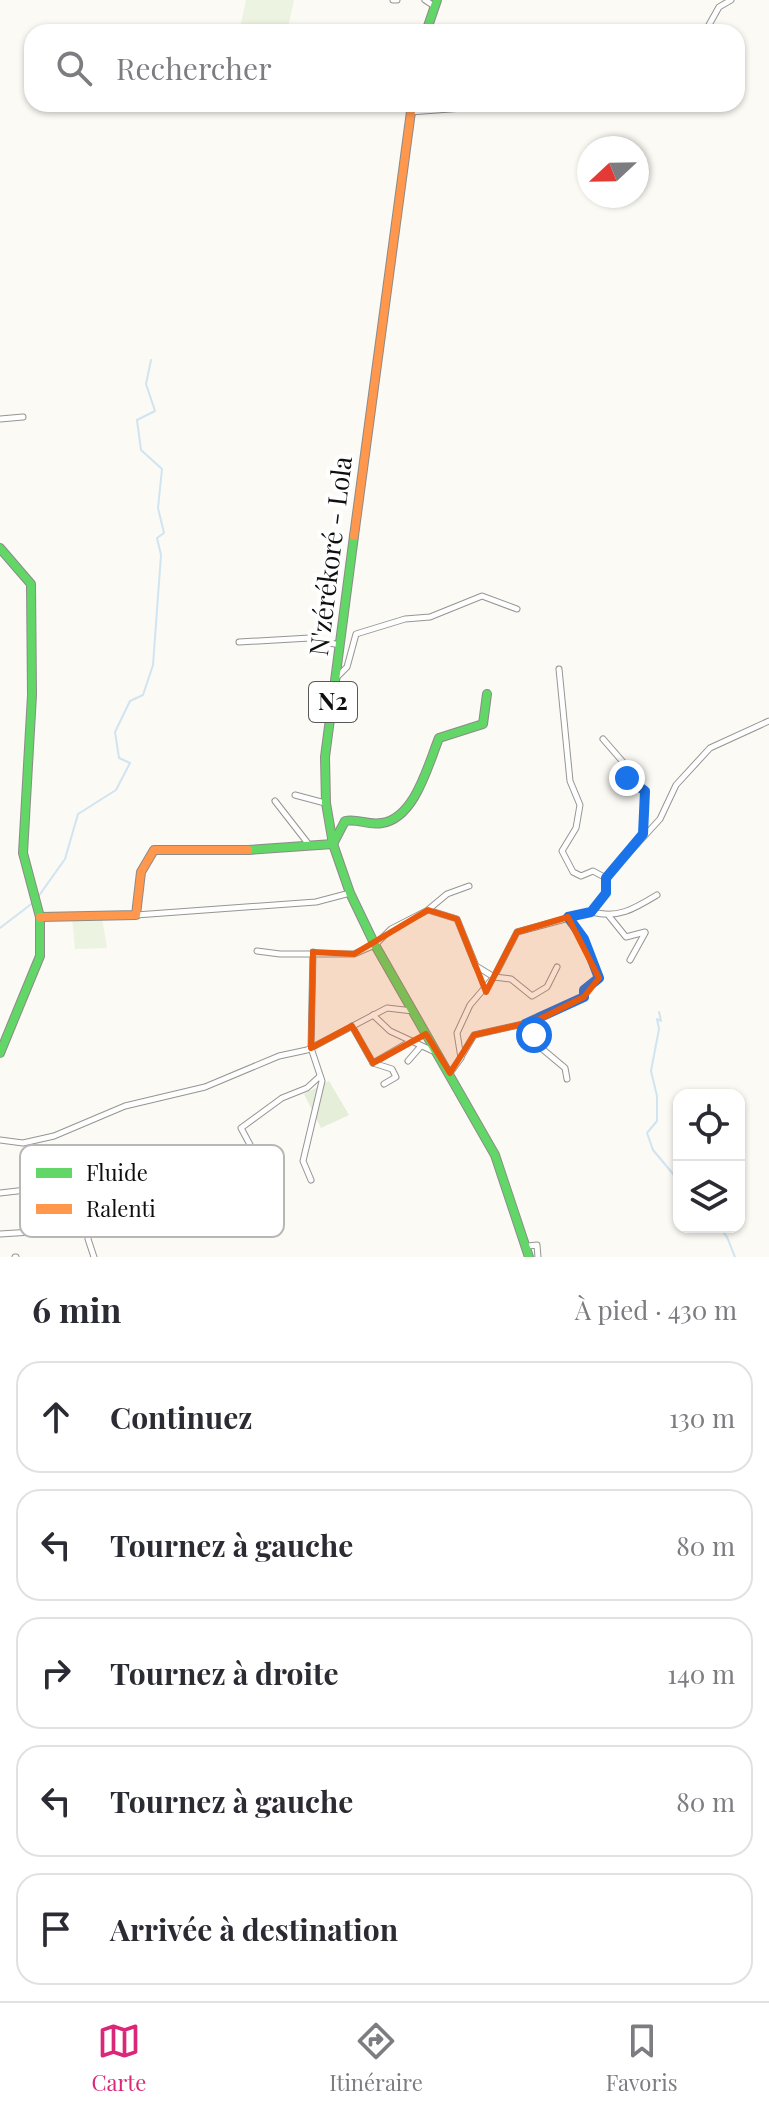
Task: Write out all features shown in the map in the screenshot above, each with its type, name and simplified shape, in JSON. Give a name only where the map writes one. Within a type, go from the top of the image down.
[{"type":"main road","points":[[429,24],[436,3]]},
{"type":"main road","name":"N'zérékoré - Lola","points":[[410,112],[325,757],[326,803],[333,844],[350,893],[375,945],[495,1155],[528,1246],[529,1257]]},
{"type":"main road","points":[[0,548],[31,584],[32,695],[23,853],[29,885],[40,917],[40,956],[0,1053]]},
{"type":"main road","points":[[40,917],[136,915],[141,872],[146,857],[154,850],[266,850],[333,844],[345,821],[354,819],[365,825],[394,820],[407,811],[439,738],[483,724],[487,694]]},
{"type":"street","points":[[425,0],[436,3]]},
{"type":"street","points":[[709,24],[719,7],[731,0]]},
{"type":"street","points":[[0,419],[23,417]]},
{"type":"street","points":[[335,679],[347,667],[356,634],[405,619],[430,617],[482,596],[517,609]]},
{"type":"street","points":[[239,642],[310,638],[339,645]]},
{"type":"street","points":[[559,669],[570,781],[580,805],[576,828],[562,851],[573,872],[581,876],[593,871],[606,878]]},
{"type":"street","points":[[591,912],[606,893],[606,878],[643,834],[660,819],[676,785],[710,748],[769,721]]},
{"type":"street","points":[[603,739],[623,762],[627,778],[645,791],[643,834]]},
{"type":"street","points":[[295,795],[326,803]]},
{"type":"street","points":[[275,801],[311,846]]},
{"type":"street","points":[[257,951],[354,954],[375,945],[391,929],[428,910],[447,894],[469,886]]},
{"type":"street","points":[[136,915],[316,902],[350,893]]},
{"type":"street","points":[[461,1058],[457,1033],[470,1005],[494,977],[517,932],[591,912],[609,916],[630,911],[657,895]]},
{"type":"street","points":[[428,910],[457,919],[476,966],[494,977],[511,979],[532,996],[547,987],[557,967]]},
{"type":"street","points":[[609,916],[626,937],[645,932],[630,960]]},
{"type":"street","points":[[450,1073],[474,1035],[525,1024],[584,997],[584,990],[599,978],[584,939],[568,917]]},
{"type":"street","points":[[311,1180],[303,1161],[320,1076],[311,1048],[313,952]]},
{"type":"street","points":[[0,1140],[23,1143],[42,1140],[125,1106],[205,1087],[279,1056],[311,1048],[387,1008],[414,1011]]},
{"type":"street","points":[[373,1015],[390,1031],[437,1054]]},
{"type":"street","points":[[525,1024],[540,1047],[565,1068],[567,1079]]},
{"type":"street","points":[[352,1026],[373,1063],[392,1069],[396,1077],[384,1084]]},
{"type":"street","points":[[373,1063],[411,1041]]},
{"type":"street","points":[[408,1061],[422,1046]]},
{"type":"street","points":[[250,1145],[241,1128],[282,1098],[307,1088],[320,1076]]},
{"type":"street","points":[[0,1193],[20,1191]]},
{"type":"street","points":[[0,1234],[20,1233]]},
{"type":"street","points":[[88,1237],[94,1257]]},
{"type":"street","points":[[528,1246],[537,1245],[538,1257]]},
{"type":"highlighted area","points":[[428,910],[457,919],[486,992],[517,932],[568,917],[599,978],[584,997],[536,1021],[474,1035],[450,1073],[426,1034],[373,1063],[352,1026],[311,1048],[313,952],[354,954]]},
{"type":"green space","points":[[246,0],[294,0],[289,24],[241,24]]},
{"type":"green space","points":[[102,917],[107,948],[75,949],[72,918]]},
{"type":"green space","points":[[329,1081],[349,1115],[321,1128],[304,1094]]},
{"type":"waterway","points":[[38,897],[65,859],[78,814],[116,790],[130,763],[119,758],[115,732],[130,701],[143,695],[153,665],[161,555],[157,538],[164,533],[158,508],[162,469],[141,450],[137,420],[155,411],[146,384],[151,360]]},
{"type":"waterway","points":[[0,928],[34,902]]},
{"type":"waterway","points":[[659,1012],[661,1021],[657,1019],[659,1029],[651,1071],[657,1096],[657,1121],[647,1133],[653,1150],[673,1174]]},
{"type":"waterway","points":[[724,1233],[735,1257]]},
{"type":"traffic: fast","points":[[429,24],[437,0]]},
{"type":"traffic: fast","points":[[354,536],[325,757],[326,803],[333,844],[350,893],[375,945],[495,1155],[529,1257]]},
{"type":"traffic: fast","points":[[0,548],[31,584],[32,695],[23,853],[40,917],[40,956],[0,1053]]},
{"type":"traffic: fast","points":[[248,850],[333,844],[345,821],[377,824],[393,819],[412,801],[419,789],[439,738],[483,724],[487,694]]},
{"type":"traffic: slow","points":[[354,536],[411,112]]},
{"type":"traffic: slow","points":[[40,917],[136,915],[141,872],[154,850],[248,850]]},
{"type":"route","points":[[534,1035],[525,1024],[584,997],[584,990],[593,986],[599,978],[584,939],[568,917],[591,912],[606,893],[606,878],[643,834],[645,791],[627,778]]}]
